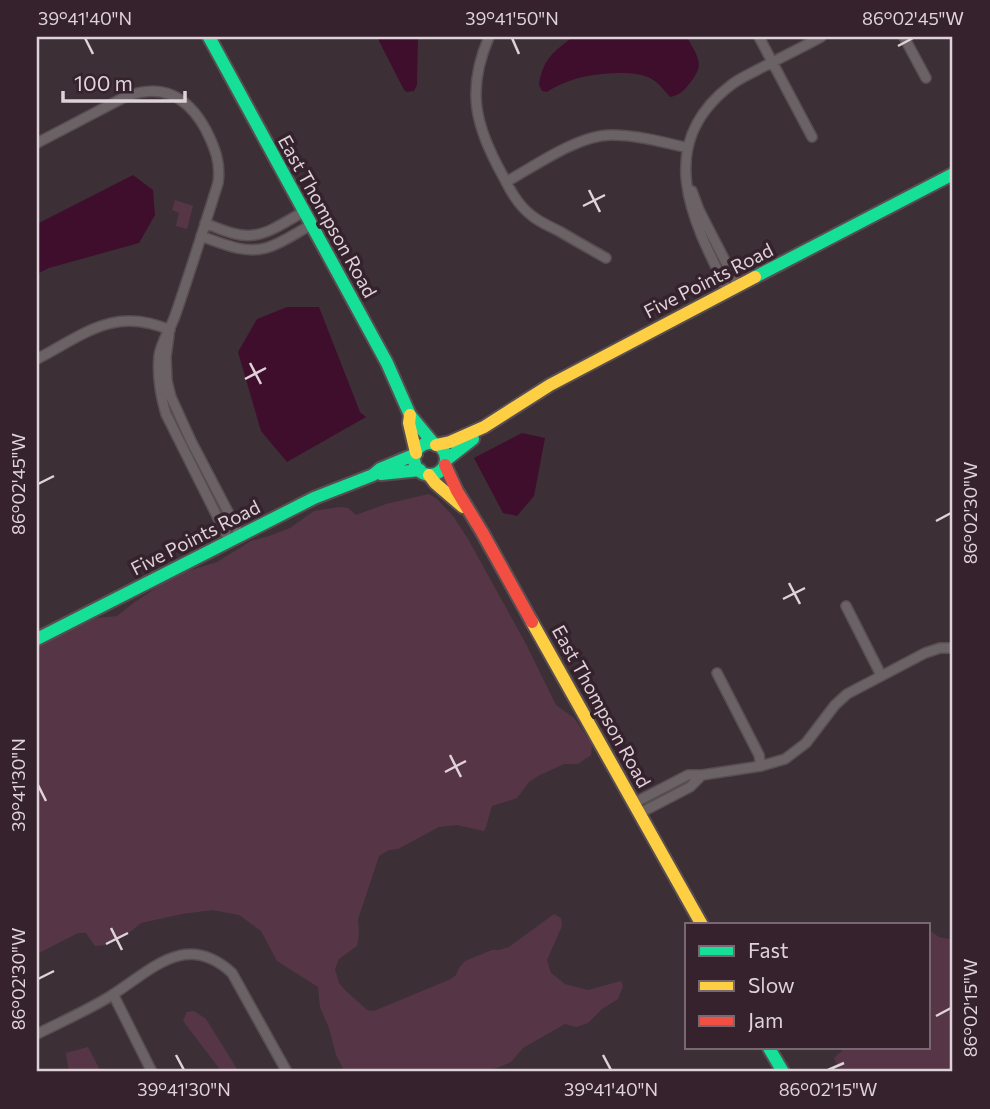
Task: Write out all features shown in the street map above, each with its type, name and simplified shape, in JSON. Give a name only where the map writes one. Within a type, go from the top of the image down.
[{"type":"main road","name":"East Thompson Road","points":[[209,37],[387,363],[410,415],[435,444]]},
{"type":"main road","name":"Five Points Road","points":[[445,463],[484,427],[550,385],[953,174]]},
{"type":"main road","name":"East Thompson Road","points":[[410,415],[409,423],[416,453]]},
{"type":"main road","name":"Five Points Road","points":[[435,444],[451,443],[484,427]]},
{"type":"main road","points":[[435,444],[444,451],[445,463],[438,472],[424,472],[415,461],[416,453],[421,446],[435,444]]},
{"type":"main road","name":"Five Points Road","points":[[373,475],[380,469],[416,453]]},
{"type":"main road","name":"East Thompson Road","points":[[445,463],[452,484],[482,531],[701,923]]},
{"type":"main road","name":"East Thompson Road","points":[[424,472],[458,505],[466,508]]},
{"type":"main road","name":"Five Points Road","points":[[37,639],[314,498],[373,475],[424,472]]},
{"type":"main road","points":[[770,1050],[783,1072]]},
{"type":"street","points":[[489,37],[478,69],[476,91],[481,131],[492,157],[521,206],[533,217],[606,258]]},
{"type":"street","points":[[759,37],[812,137]]},
{"type":"street","points":[[733,288],[692,191],[688,148],[696,124],[713,100],[734,83],[821,37]]},
{"type":"street","points":[[904,37],[926,78]]},
{"type":"street","points":[[37,143],[135,93],[148,91],[175,97],[195,112],[214,146],[220,170],[218,183],[170,330],[166,357],[167,381],[171,397],[209,475],[235,537]]},
{"type":"street","points":[[506,182],[586,139],[609,135],[634,136],[688,148]]},
{"type":"street","points":[[205,223],[231,234],[257,235],[303,212]]},
{"type":"street","points":[[201,236],[240,248],[259,249],[267,248],[310,225]]},
{"type":"street","points":[[240,248],[242,235]]},
{"type":"street","points":[[37,359],[109,323],[136,320],[170,330]]},
{"type":"street","points":[[170,330],[159,353],[158,377],[166,414],[199,481],[235,537]]},
{"type":"street","points":[[199,481],[209,475]]},
{"type":"street","points":[[846,606],[881,675]]},
{"type":"street","points":[[637,808],[688,775],[702,775],[780,761],[800,749],[840,699],[852,690],[929,651],[953,648]]},
{"type":"street","points":[[717,673],[759,755],[761,766]]},
{"type":"street","points":[[37,1034],[113,994],[159,963],[171,957],[188,954],[209,958],[226,967],[236,979],[287,1072]]},
{"type":"street","points":[[113,994],[152,1072]]},
{"type":"shaded area","points":[[377,37],[418,37],[417,85],[414,91],[404,90]]},
{"type":"shaded area","points":[[573,37],[687,37],[699,66],[683,91],[670,97],[650,78],[622,73],[580,78],[547,92],[542,91],[539,85],[546,62]]},
{"type":"shaded area","points":[[133,175],[153,190],[155,215],[139,243],[49,268],[37,274],[37,224]]},
{"type":"shaded area","points":[[175,200],[193,206],[187,229],[176,226],[179,213],[172,210]]},
{"type":"shaded area","points":[[287,307],[319,307],[360,412],[366,417],[287,462],[261,431],[238,352],[257,319]]},
{"type":"shaded area","points":[[522,433],[545,438],[534,496],[517,516],[503,513],[474,458]]},
{"type":"shaded area","points":[[429,494],[453,516],[468,539],[556,705],[574,718],[592,744],[591,755],[578,764],[564,764],[538,776],[529,782],[517,798],[492,806],[484,831],[457,825],[439,827],[379,856],[358,919],[357,946],[339,959],[335,969],[339,983],[367,1010],[374,1011],[451,979],[465,961],[492,950],[509,947],[554,914],[561,918],[562,926],[547,960],[551,973],[565,984],[588,990],[621,981],[623,986],[618,999],[602,1009],[588,1023],[576,1027],[565,1024],[523,1048],[511,1062],[497,1068],[480,1072],[345,1072],[336,1055],[320,1007],[318,987],[277,961],[261,931],[239,915],[212,910],[141,923],[125,936],[107,945],[95,946],[86,933],[78,933],[37,954],[37,647],[96,618],[117,616],[175,575],[217,562],[251,541],[290,528],[314,511],[339,507],[348,508],[356,515],[386,504]]},
{"type":"shaded area","points":[[930,931],[939,937],[949,939],[953,936],[953,1072],[841,1072],[834,1058],[843,1050],[930,1050]]},
{"type":"shaded area","points":[[194,1011],[206,1019],[239,1072],[222,1072],[183,1021],[187,1012]]},
{"type":"shaded area","points":[[88,1047],[101,1072],[69,1072],[66,1053]]},
{"type":"traffic: fast","points":[[209,37],[387,363],[410,415],[434,444]]},
{"type":"traffic: fast","points":[[755,277],[953,174]]},
{"type":"traffic: fast","points":[[446,460],[473,439]]},
{"type":"traffic: fast","points":[[430,443],[441,448],[446,459],[441,470],[430,475],[419,470],[414,459],[419,448],[430,443]]},
{"type":"traffic: fast","points":[[37,639],[314,498],[373,475],[380,469],[416,454]]},
{"type":"traffic: fast","points":[[381,474],[420,470]]},
{"type":"traffic: fast","points":[[770,1050],[783,1072]]},
{"type":"traffic: slow","points":[[436,445],[450,442],[484,427],[550,385],[755,277]]},
{"type":"traffic: slow","points":[[410,415],[409,423],[416,453]]},
{"type":"traffic: slow","points":[[429,475],[463,507]]},
{"type":"traffic: slow","points":[[532,622],[701,923]]},
{"type":"traffic: jam","points":[[445,465],[457,491],[532,622]]}]
